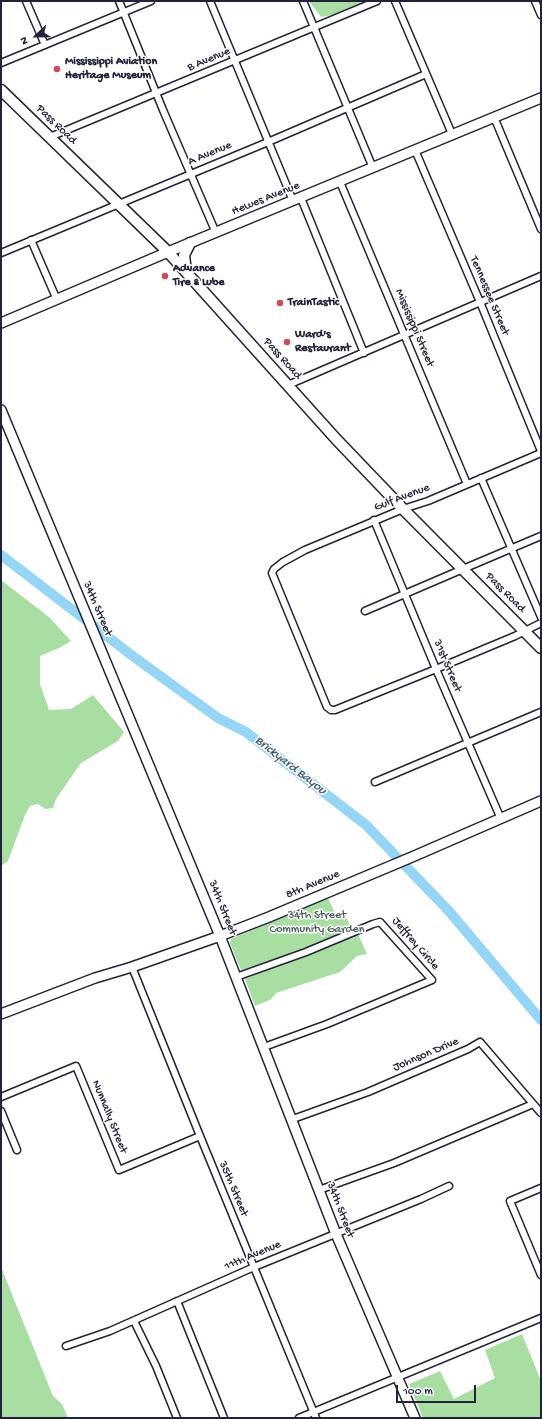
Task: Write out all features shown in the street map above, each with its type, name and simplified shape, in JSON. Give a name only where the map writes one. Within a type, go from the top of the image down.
[{"type":"main road","name":"Pass Road","points":[[1,90],[168,252],[336,439],[402,509],[463,568],[541,648]]},
{"type":"main road","points":[[186,272],[184,255],[190,244]]},
{"type":"street","points":[[26,1],[45,45]]},
{"type":"street","points":[[119,1],[216,233]]},
{"type":"street","points":[[1,63],[151,1]]},
{"type":"street","points":[[210,1],[268,142],[297,199],[364,353]]},
{"type":"street","points":[[303,1],[349,107],[373,168]]},
{"type":"street","name":"B Avenue","points":[[50,138],[377,1]]},
{"type":"street","points":[[396,1],[452,134]]},
{"type":"street","points":[[535,1],[541,15]]},
{"type":"street","name":"A Avenue","points":[[1,252],[268,142],[426,74]]},
{"type":"street","name":"Hewes Avenue","points":[[1,323],[168,252],[541,98]]},
{"type":"street","points":[[494,117],[541,229]]},
{"type":"street","name":"Tennessee Street","points":[[415,150],[480,302],[541,452]]},
{"type":"street","name":"Mississippi Street","points":[[340,182],[467,484]]},
{"type":"street","points":[[31,240],[57,300]]},
{"type":"street","points":[[288,385],[541,276]]},
{"type":"street","name":"34th Street","points":[[1,410],[220,936],[293,1119],[336,1234],[415,1418]]},
{"type":"street","name":"Gulf Avenue","points":[[436,669],[335,710],[331,710],[327,707],[272,573],[274,569],[305,550],[374,520],[428,501],[541,452]]},
{"type":"street","points":[[481,478],[541,617]]},
{"type":"street","name":"31st Street","points":[[374,520],[501,819]]},
{"type":"street","points":[[365,611],[541,536]]},
{"type":"street","points":[[436,669],[525,632],[541,623]]},
{"type":"street","points":[[375,782],[541,712]]},
{"type":"street","name":"8th Avenue","points":[[1,1014],[95,978],[132,967],[220,936],[412,857],[541,801]]},
{"type":"street","name":"Jeffrey Circle","points":[[236,977],[306,952],[380,922],[432,980],[327,1024],[264,1047]]},
{"type":"street","name":"35th Street","points":[[132,967],[315,1415]]},
{"type":"street","name":"Johnson Drive","points":[[293,1119],[368,1092],[468,1049],[480,1042],[541,1113]]},
{"type":"street","name":"Nunnally Street","points":[[1,1097],[76,1066],[119,1170],[200,1136]]},
{"type":"street","points":[[319,1190],[394,1163],[534,1104]]},
{"type":"street","points":[[1,1111],[17,1150]]},
{"type":"street","name":"11th Avenue","points":[[66,1346],[94,1337],[254,1267],[450,1186]]},
{"type":"street","points":[[541,1188],[510,1201],[541,1275]]},
{"type":"street","points":[[177,1300],[224,1418]]},
{"type":"street","points":[[299,1418],[315,1415],[397,1378],[541,1318]]},
{"type":"street","points":[[134,1320],[156,1366],[177,1418]]},
{"type":"green space","points":[[309,1],[368,1],[351,9],[321,17]]},
{"type":"green space","points":[[1,580],[49,617],[71,641],[40,656],[40,684],[49,710],[71,709],[93,695],[124,732],[118,741],[81,763],[56,799],[53,808],[45,809],[38,804],[30,806],[25,815],[8,861],[1,866]]},
{"type":"green space","name":"34th Street Community Garden","points":[[328,898],[336,915],[339,917],[346,917],[352,929],[298,951],[241,970],[230,943],[231,939]]},
{"type":"green space","name":"34th Street Community Garden","points":[[358,934],[367,954],[357,956],[340,972],[276,993],[270,1000],[255,1006],[245,979]]},
{"type":"green space","points":[[1,1267],[53,1396],[62,1404],[68,1418],[1,1418]]},
{"type":"green space","points":[[522,1334],[541,1381],[541,1418],[423,1418],[409,1384],[440,1371],[454,1399],[495,1378],[485,1350]]},
{"type":"waterway","name":"Brickyard Bayou","points":[[1,555],[134,657],[218,718],[246,732],[366,825],[448,910],[541,1020]]},
{"type":"place","name":"Mississippi Aviation Heritage Museum","points":[[57,69]]},
{"type":"place","name":"Advance Tire & Lube","points":[[165,276]]},
{"type":"place","name":"TrainTastic","points":[[280,303]]},
{"type":"place","name":"Ward's Restaurant","points":[[287,342]]}]
